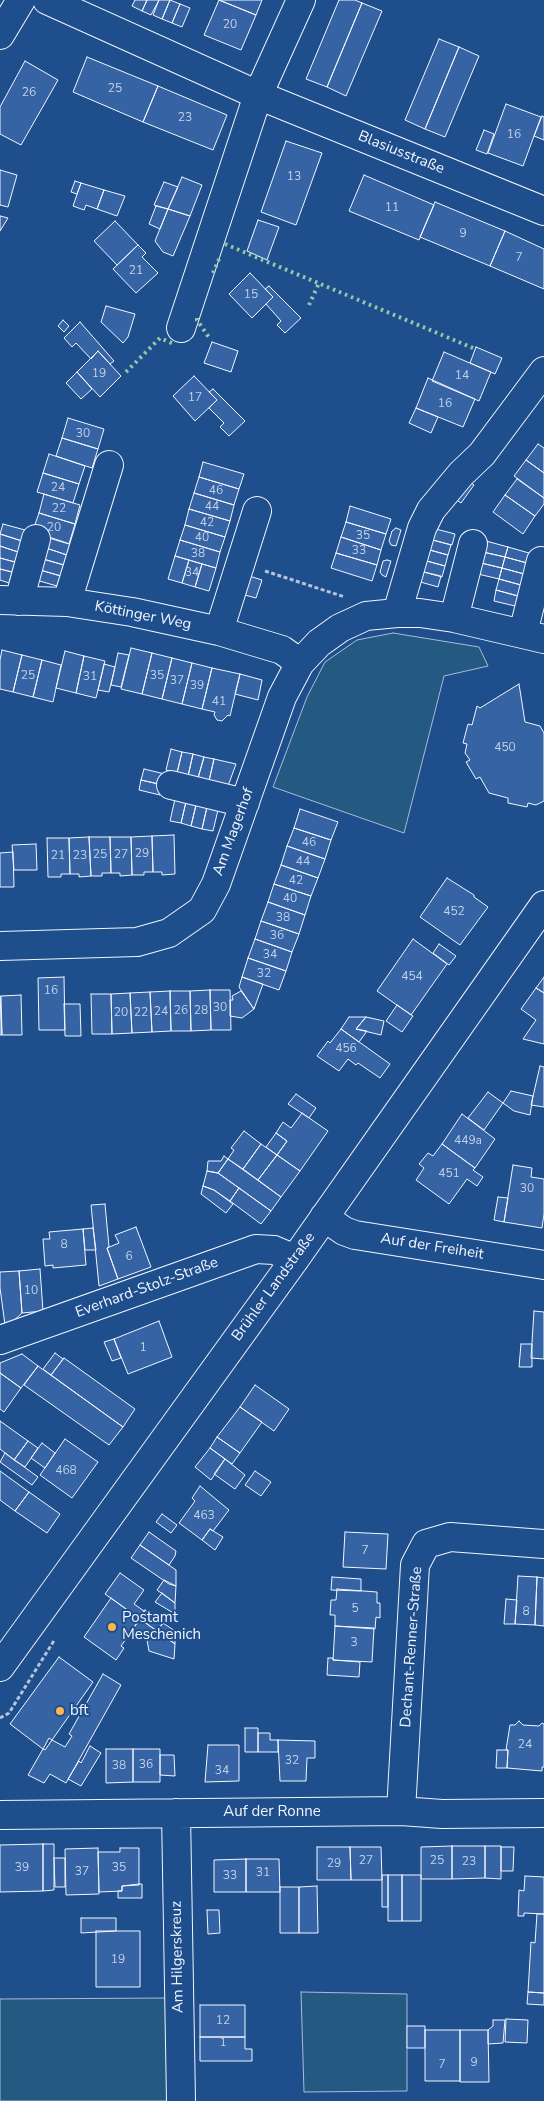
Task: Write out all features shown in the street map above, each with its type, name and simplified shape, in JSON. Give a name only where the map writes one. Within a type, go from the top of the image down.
[{"type":"street","points":[[0,36],[21,0]]},
{"type":"street","name":"Blasiusstraße","points":[[47,0],[258,95],[544,211]]},
{"type":"street","points":[[181,328],[258,95],[301,0]]},
{"type":"street","points":[[396,612],[422,528],[431,510],[461,474],[482,454],[544,371]]},
{"type":"street","points":[[67,602],[109,465]]},
{"type":"street","points":[[219,631],[257,511]]},
{"type":"street","points":[[10,600],[36,539]]},
{"type":"street","points":[[454,618],[473,544]]},
{"type":"street","points":[[533,636],[541,561]]},
{"type":"street","name":"Köttinger Weg","points":[[10,600],[67,602],[132,612],[219,631],[282,650],[300,663]]},
{"type":"street","name":"Am Magerhof","points":[[0,946],[137,942],[169,933],[202,910],[216,884],[282,697],[300,663],[318,643],[340,628],[366,616],[396,612],[454,618],[533,636]]},
{"type":"street","points":[[171,785],[245,803]]},
{"type":"street","name":"Brühler Landstraße","points":[[0,1667],[324,1217],[544,905]]},
{"type":"street","name":"Auf der Freiheit","points":[[324,1217],[344,1231],[355,1235],[544,1265]]},
{"type":"street","name":"Everhard-Stolz-Straße","points":[[0,1340],[256,1249],[274,1250],[294,1259]]},
{"type":"street","name":"Dechant-Renner-Straße","points":[[402,1812],[415,1565],[426,1544],[450,1537],[544,1544]]},
{"type":"street","name":"Auf der Ronne","points":[[0,1815],[402,1812],[442,1814],[544,1813]]},
{"type":"street","name":"Am Hilgerskreuz","points":[[176,1813],[181,2101]]},
{"type":"path","points":[[240,563],[356,600],[366,616]]},
{"type":"shaded area","points":[[393,633],[479,647],[488,666],[444,676],[404,833],[273,787],[307,697],[325,662],[357,640]]},
{"type":"shaded area","points":[[301,1992],[407,1994],[407,2091],[304,2092]]},
{"type":"shaded area","points":[[171,1998],[170,2101],[0,2101],[0,1999]]},
{"type":"building","points":[[135,0],[147,0],[142,11],[132,6]]},
{"type":"building","points":[[147,0],[159,0],[151,15],[142,11]]},
{"type":"building","points":[[159,0],[170,0],[162,19],[153,15]]},
{"type":"building","points":[[170,0],[180,4],[172,23],[162,19]]},
{"type":"building","points":[[219,0],[256,15],[241,50],[204,35]]},
{"type":"building","points":[[219,0],[262,0],[256,15]]},
{"type":"building","points":[[339,0],[355,0],[362,3],[327,87],[306,79]]},
{"type":"building","points":[[362,3],[382,11],[346,96],[327,87]]},
{"type":"building","points":[[180,4],[190,8],[182,27],[172,23]]},
{"type":"building","points":[[439,39],[459,47],[425,129],[405,120]]},
{"type":"building","points":[[459,47],[479,56],[445,137],[425,129]]},
{"type":"building","points":[[87,57],[158,86],[143,122],[73,92]]},
{"type":"building","points":[[25,61],[58,80],[21,145],[0,134],[0,107]]},
{"type":"building","points":[[158,86],[227,115],[213,150],[143,122]]},
{"type":"building","points":[[506,104],[541,117],[523,166],[488,153]]},
{"type":"building","points":[[542,116],[544,117],[544,140],[534,136]]},
{"type":"building","points":[[484,130],[494,134],[487,154],[476,150]]},
{"type":"building","points":[[286,141],[322,153],[296,225],[261,212]]},
{"type":"building","points":[[0,170],[17,175],[8,207],[0,205]]},
{"type":"building","points":[[364,175],[434,205],[419,240],[349,211]]},
{"type":"building","points":[[182,177],[202,185],[190,216],[168,209]]},
{"type":"building","points":[[75,181],[81,183],[77,194],[71,192]]},
{"type":"building","points":[[164,182],[178,187],[168,209],[154,205]]},
{"type":"building","points":[[81,183],[104,190],[97,209],[86,205],[84,210],[73,206]]},
{"type":"building","points":[[104,190],[125,196],[117,216],[97,209]]},
{"type":"building","points":[[435,202],[505,231],[490,266],[420,237]]},
{"type":"building","points":[[156,206],[168,209],[160,229],[149,224]]},
{"type":"building","points":[[168,209],[190,216],[173,256],[163,252],[155,241]]},
{"type":"building","points":[[0,216],[8,218],[0,231]]},
{"type":"building","points":[[258,220],[279,227],[267,260],[247,251]]},
{"type":"building","points":[[115,221],[138,245],[117,265],[94,241]]},
{"type":"building","points":[[505,231],[544,249],[544,289],[490,266]]},
{"type":"building","points":[[138,245],[146,253],[142,257],[158,273],[136,293],[113,269]]},
{"type":"building","points":[[250,273],[273,297],[252,318],[229,294]]},
{"type":"building","points":[[269,286],[301,318],[285,333],[277,325],[281,321],[266,304],[273,297],[265,289]]},
{"type":"building","points":[[106,306],[135,314],[128,337],[123,343],[101,322]]},
{"type":"building","points":[[63,320],[69,326],[64,332],[58,326]]},
{"type":"building","points":[[80,322],[114,361],[110,364],[98,351],[91,359],[76,343],[72,347],[64,338]]},
{"type":"building","points":[[212,342],[238,351],[231,372],[204,363]]},
{"type":"building","points":[[476,347],[502,358],[495,374],[470,363]]},
{"type":"building","points":[[98,351],[121,376],[100,397],[77,372]]},
{"type":"building","points":[[444,352],[491,372],[479,401],[432,381]]},
{"type":"building","points":[[77,372],[92,389],[81,399],[66,383]]},
{"type":"building","points":[[194,376],[217,400],[195,421],[173,396]]},
{"type":"building","points":[[428,378],[475,399],[463,427],[416,408]]},
{"type":"building","points":[[213,389],[245,421],[229,436],[220,427],[224,423],[209,408],[217,400],[209,392]]},
{"type":"building","points":[[416,408],[438,417],[431,433],[409,423]]},
{"type":"building","points":[[68,418],[104,429],[98,449],[62,438]]},
{"type":"building","points":[[62,438],[98,449],[92,468],[56,456]]},
{"type":"building","points":[[538,444],[544,448],[544,473],[526,460]]},
{"type":"building","points":[[49,454],[85,466],[79,484],[43,473]]},
{"type":"building","points":[[526,460],[544,473],[544,498],[514,476]]},
{"type":"building","points":[[203,462],[244,474],[239,489],[199,477]]},
{"type":"building","points":[[43,473],[79,484],[73,503],[37,492]]},
{"type":"building","points":[[199,477],[239,489],[234,505],[194,493]]},
{"type":"building","points":[[465,479],[474,485],[461,503],[452,497]]},
{"type":"building","points":[[517,479],[544,498],[544,504],[535,516],[505,495]]},
{"type":"building","points":[[194,493],[234,505],[230,521],[189,509]]},
{"type":"building","points":[[44,494],[80,505],[75,524],[39,513]]},
{"type":"building","points":[[505,495],[535,516],[523,534],[493,512]]},
{"type":"building","points":[[350,506],[391,519],[386,534],[346,522]]},
{"type":"building","points":[[189,509],[230,521],[225,537],[185,525]]},
{"type":"building","points":[[39,513],[75,524],[69,544],[32,533]]},
{"type":"building","points":[[346,522],[386,534],[381,550],[341,537]]},
{"type":"building","points":[[3,524],[25,530],[22,541],[0,534]]},
{"type":"building","points":[[185,525],[225,537],[220,552],[180,540]]},
{"type":"building","points":[[396,528],[401,530],[396,546],[391,545],[389,541],[392,531]]},
{"type":"building","points":[[432,528],[455,534],[452,545],[429,539]]},
{"type":"building","points":[[0,534],[22,541],[18,552],[0,546]]},
{"type":"building","points":[[49,537],[70,544],[67,555],[46,548]]},
{"type":"building","points":[[341,537],[381,550],[377,565],[336,553]]},
{"type":"building","points":[[429,539],[451,545],[448,555],[426,549]]},
{"type":"building","points":[[180,540],[220,552],[216,568],[175,556]]},
{"type":"building","points":[[486,541],[508,547],[505,557],[483,552]]},
{"type":"building","points":[[0,546],[18,552],[15,562],[0,558]]},
{"type":"building","points":[[508,547],[529,553],[527,563],[505,557]]},
{"type":"building","points":[[46,548],[67,555],[64,565],[43,559]]},
{"type":"building","points":[[426,549],[448,555],[445,566],[423,560]]},
{"type":"building","points":[[483,552],[505,557],[502,568],[481,563]]},
{"type":"building","points":[[336,553],[377,565],[372,581],[331,568]]},
{"type":"building","points":[[175,556],[189,560],[182,583],[168,579]]},
{"type":"building","points":[[505,557],[527,563],[524,574],[502,568]]},
{"type":"building","points":[[0,558],[15,562],[12,572],[0,569]]},
{"type":"building","points":[[43,559],[64,565],[61,576],[40,570]]},
{"type":"building","points":[[189,560],[202,564],[195,587],[182,583]]},
{"type":"building","points":[[423,560],[445,566],[442,577],[420,571]]},
{"type":"building","points":[[383,561],[391,561],[386,577],[380,572]]},
{"type":"building","points":[[481,563],[502,568],[499,579],[478,574]]},
{"type":"building","points":[[202,564],[216,568],[209,591],[195,587]]},
{"type":"building","points":[[502,568],[524,574],[521,585],[499,579]]},
{"type":"building","points":[[0,569],[12,572],[9,583],[0,580]]},
{"type":"building","points":[[40,570],[61,576],[57,586],[36,580]]},
{"type":"building","points":[[420,571],[441,576],[438,587],[417,581]]},
{"type":"building","points":[[246,575],[262,580],[256,598],[241,594]]},
{"type":"building","points":[[499,579],[521,585],[518,596],[496,590]]},
{"type":"building","points":[[496,590],[518,596],[515,606],[494,601]]},
{"type":"building","points":[[131,648],[152,653],[142,694],[121,689]]},
{"type":"building","points":[[2,650],[22,655],[13,692],[0,689]]},
{"type":"building","points":[[65,651],[84,656],[76,693],[56,688]]},
{"type":"building","points":[[118,653],[129,655],[121,687],[111,685]]},
{"type":"building","points":[[152,653],[172,658],[162,699],[142,694]]},
{"type":"building","points":[[22,655],[42,660],[33,697],[13,692]]},
{"type":"building","points":[[84,656],[105,661],[96,698],[76,693]]},
{"type":"building","points":[[172,658],[192,663],[182,704],[162,699]]},
{"type":"building","points":[[42,660],[61,665],[53,702],[33,697]]},
{"type":"building","points":[[192,663],[212,668],[202,709],[182,704]]},
{"type":"building","points":[[104,664],[115,667],[109,692],[98,690]]},
{"type":"building","points":[[212,668],[240,674],[230,716],[228,715],[222,721],[217,720],[214,715],[215,712],[202,709]]},
{"type":"building","points":[[240,674],[262,680],[258,700],[235,694]]},
{"type":"building","points":[[519,684],[525,722],[540,726],[544,733],[544,801],[536,805],[528,803],[527,807],[508,803],[508,798],[489,793],[480,777],[476,779],[466,762],[470,760],[465,753],[467,744],[463,743],[468,724],[472,725],[477,706],[480,708]]},
{"type":"building","points":[[171,749],[182,752],[177,773],[166,770]]},
{"type":"building","points":[[182,752],[193,754],[188,776],[177,773]]},
{"type":"building","points":[[193,754],[204,757],[198,778],[188,776]]},
{"type":"building","points":[[204,757],[214,759],[209,781],[198,778]]},
{"type":"building","points":[[214,759],[236,764],[228,786],[209,781]]},
{"type":"building","points":[[144,769],[165,774],[163,785],[141,780]]},
{"type":"building","points":[[141,780],[163,785],[160,795],[139,790]]},
{"type":"building","points":[[175,799],[186,802],[181,823],[170,821]]},
{"type":"building","points":[[186,802],[196,805],[191,826],[181,823]]},
{"type":"building","points":[[196,805],[207,807],[202,829],[191,826]]},
{"type":"building","points":[[207,807],[218,810],[213,831],[202,829]]},
{"type":"building","points":[[300,809],[338,822],[331,840],[294,828]]},
{"type":"building","points":[[294,828],[331,840],[325,859],[287,846]]},
{"type":"building","points":[[174,835],[175,874],[162,875],[162,872],[153,872],[152,836]]},
{"type":"building","points":[[152,836],[153,872],[144,872],[144,875],[132,875],[131,837]]},
{"type":"building","points":[[89,837],[91,876],[79,877],[79,874],[70,874],[69,838]]},
{"type":"building","points":[[89,837],[110,837],[111,873],[102,873],[102,876],[91,876]]},
{"type":"building","points":[[110,837],[131,837],[132,875],[120,876],[120,873],[111,873]]},
{"type":"building","points":[[47,838],[69,838],[70,874],[61,874],[61,877],[48,877]]},
{"type":"building","points":[[36,844],[37,870],[14,870],[12,845]]},
{"type":"building","points":[[287,846],[325,859],[318,878],[281,865]]},
{"type":"building","points":[[13,852],[14,887],[0,887],[0,853]]},
{"type":"building","points":[[281,865],[318,878],[311,896],[274,884]]},
{"type":"building","points":[[447,878],[474,895],[474,897],[488,907],[460,945],[420,917]]},
{"type":"building","points":[[274,884],[311,896],[305,915],[268,902]]},
{"type":"building","points":[[268,902],[305,915],[299,934],[261,921]]},
{"type":"building","points":[[261,921],[299,934],[292,952],[255,939]]},
{"type":"building","points":[[255,939],[292,952],[286,971],[248,958]]},
{"type":"building","points":[[413,939],[447,964],[411,1015],[377,991]]},
{"type":"building","points":[[439,944],[456,956],[449,965],[433,953]]},
{"type":"building","points":[[248,958],[286,971],[279,990],[242,977]]},
{"type":"building","points":[[64,977],[65,1030],[39,1030],[38,978]]},
{"type":"building","points":[[242,977],[263,984],[254,1009],[239,987]]},
{"type":"building","points":[[544,977],[544,993],[536,988]]},
{"type":"building","points":[[536,988],[544,993],[544,1044],[523,1039],[536,1020],[521,1009]]},
{"type":"building","points":[[210,990],[211,1030],[191,1031],[190,991]]},
{"type":"building","points":[[210,990],[230,990],[231,1030],[211,1030]]},
{"type":"building","points":[[170,991],[171,1031],[152,1032],[150,992]]},
{"type":"building","points":[[170,991],[190,991],[191,1031],[171,1031]]},
{"type":"building","points":[[241,991],[254,1009],[242,1018],[230,1016],[230,1000],[233,1000],[232,996]]},
{"type":"building","points":[[150,992],[152,1032],[132,1033],[130,993]]},
{"type":"building","points":[[130,993],[132,1033],[112,1034],[111,994]]},
{"type":"building","points":[[91,994],[111,994],[112,1034],[92,1034]]},
{"type":"building","points":[[21,995],[22,1035],[2,1035],[1,996]]},
{"type":"building","points":[[0,996],[2,1035],[0,1035]]},
{"type":"building","points":[[64,1004],[80,1004],[81,1036],[65,1036]]},
{"type":"building","points":[[397,1005],[413,1016],[402,1032],[386,1021]]},
{"type":"building","points":[[349,1017],[366,1017],[356,1029],[367,1031],[359,1042],[341,1029]]},
{"type":"building","points":[[366,1017],[384,1021],[381,1035],[356,1029]]},
{"type":"building","points":[[341,1029],[390,1064],[380,1078],[358,1063],[356,1065],[348,1059],[339,1071],[317,1056],[328,1041],[330,1043]]},
{"type":"building","points":[[540,1066],[544,1067],[544,1107],[531,1105]]},
{"type":"building","points":[[511,1091],[533,1096],[530,1115],[514,1111],[503,1103]]},
{"type":"building","points":[[488,1092],[503,1103],[484,1130],[468,1118]]},
{"type":"building","points":[[296,1094],[316,1108],[309,1118],[288,1104]]},
{"type":"building","points":[[302,1113],[328,1131],[300,1171],[277,1155],[287,1141],[276,1133],[283,1122],[291,1128]]},
{"type":"building","points":[[462,1114],[495,1139],[475,1168],[442,1144]]},
{"type":"building","points":[[244,1131],[261,1144],[243,1169],[228,1159],[234,1150],[231,1148]]},
{"type":"building","points":[[276,1133],[287,1141],[277,1155],[266,1147]]},
{"type":"building","points":[[261,1144],[277,1155],[258,1180],[243,1169]]},
{"type":"building","points":[[442,1144],[475,1168],[473,1170],[483,1177],[477,1186],[467,1179],[449,1204],[416,1180],[424,1168],[419,1164],[428,1153],[433,1156]]},
{"type":"building","points":[[277,1155],[300,1171],[281,1197],[258,1180]]},
{"type":"building","points":[[224,1156],[228,1159],[218,1173],[207,1171],[208,1161],[221,1161]]},
{"type":"building","points":[[228,1159],[281,1197],[271,1211],[218,1173]]},
{"type":"building","points":[[513,1165],[532,1168],[531,1177],[544,1179],[542,1228],[504,1222]]},
{"type":"building","points":[[207,1171],[218,1173],[239,1188],[230,1201],[214,1190],[203,1186]]},
{"type":"building","points":[[203,1186],[214,1190],[233,1204],[226,1213],[201,1194]]},
{"type":"building","points":[[239,1188],[271,1211],[261,1224],[230,1201]]},
{"type":"building","points":[[498,1197],[508,1198],[504,1222],[494,1220]]},
{"type":"building","points":[[105,1204],[109,1247],[107,1248],[118,1279],[99,1286],[91,1205]]},
{"type":"building","points":[[136,1227],[151,1267],[118,1279],[107,1248],[119,1243],[115,1235]]},
{"type":"building","points":[[93,1228],[96,1250],[85,1250],[83,1229]]},
{"type":"building","points":[[83,1229],[86,1265],[53,1268],[53,1265],[45,1266],[43,1239],[50,1239],[49,1232]]},
{"type":"building","points":[[40,1269],[43,1311],[22,1313],[19,1271]]},
{"type":"building","points":[[19,1271],[22,1313],[10,1324],[5,1325],[0,1288],[0,1272]]},
{"type":"building","points":[[534,1311],[544,1312],[544,1359],[531,1358]]},
{"type":"building","points":[[159,1321],[172,1357],[128,1374],[114,1339]]},
{"type":"building","points":[[114,1339],[121,1358],[112,1361],[104,1342]]},
{"type":"building","points":[[521,1344],[532,1344],[532,1367],[519,1367]]},
{"type":"building","points":[[55,1353],[63,1359],[51,1375],[43,1369]]},
{"type":"building","points":[[22,1354],[38,1366],[21,1388],[0,1373],[0,1363]]},
{"type":"building","points":[[64,1358],[135,1409],[123,1427],[51,1375]]},
{"type":"building","points":[[38,1366],[123,1427],[109,1445],[24,1385]]},
{"type":"building","points":[[0,1373],[21,1388],[4,1412],[0,1409]]},
{"type":"building","points":[[255,1385],[289,1409],[274,1431],[240,1407]]},
{"type":"building","points":[[240,1407],[262,1422],[240,1453],[217,1437]]},
{"type":"building","points":[[0,1421],[28,1441],[14,1460],[0,1449]]},
{"type":"building","points":[[217,1437],[240,1453],[232,1464],[210,1448]]},
{"type":"building","points":[[65,1439],[98,1462],[72,1498],[40,1475]]},
{"type":"building","points":[[28,1441],[38,1448],[25,1467],[14,1460]]},
{"type":"building","points":[[42,1443],[55,1453],[45,1468],[31,1458]]},
{"type":"building","points":[[210,1448],[225,1459],[211,1480],[195,1467]]},
{"type":"building","points":[[5,1453],[38,1477],[32,1485],[0,1462]]},
{"type":"building","points":[[225,1459],[245,1475],[235,1489],[214,1474]]},
{"type":"building","points":[[0,1471],[29,1492],[15,1511],[0,1500]]},
{"type":"building","points":[[255,1471],[271,1482],[261,1496],[245,1485]]},
{"type":"building","points":[[200,1486],[229,1510],[213,1531],[210,1529],[202,1540],[179,1523],[195,1501],[192,1498]]},
{"type":"building","points":[[29,1492],[60,1514],[47,1533],[15,1511]]},
{"type":"building","points":[[162,1514],[177,1525],[171,1533],[156,1522]]},
{"type":"building","points":[[210,1529],[223,1537],[215,1550],[202,1540]]},
{"type":"building","points":[[149,1532],[176,1551],[169,1565],[140,1545]]},
{"type":"building","points":[[345,1532],[388,1534],[386,1569],[343,1567]]},
{"type":"building","points":[[140,1545],[176,1570],[176,1586],[169,1584],[131,1558]]},
{"type":"building","points":[[120,1573],[144,1590],[134,1604],[144,1611],[140,1619],[105,1594]]},
{"type":"building","points":[[518,1576],[537,1577],[535,1625],[515,1624]]},
{"type":"building","points":[[332,1577],[361,1579],[361,1591],[331,1590]]},
{"type":"building","points":[[537,1577],[544,1578],[544,1626],[535,1625]]},
{"type":"building","points":[[164,1580],[176,1586],[175,1603],[157,1590]]},
{"type":"building","points":[[337,1589],[377,1592],[377,1603],[380,1603],[380,1618],[376,1617],[375,1629],[335,1626],[335,1615],[330,1615],[331,1600],[336,1600]]},
{"type":"building","points":[[162,1593],[175,1603],[175,1614],[155,1602]]},
{"type":"building","name":"Postamt Meschenich","points":[[111,1598],[140,1619],[121,1646],[124,1648],[116,1660],[84,1637]]},
{"type":"building","points":[[506,1599],[517,1600],[515,1624],[504,1624]]},
{"type":"building","points":[[145,1610],[163,1623],[157,1631],[140,1619]]},
{"type":"building","points":[[140,1619],[175,1644],[174,1659],[149,1651],[147,1640],[136,1632],[132,1637],[128,1635]]},
{"type":"building","points":[[163,1623],[175,1631],[175,1644],[157,1631]]},
{"type":"building","points":[[335,1626],[374,1628],[372,1662],[333,1660]]},
{"type":"building","points":[[59,1657],[93,1682],[52,1740],[49,1738],[43,1749],[10,1724]]},
{"type":"building","points":[[328,1658],[360,1662],[359,1677],[327,1675]]},
{"type":"building","points":[[103,1674],[121,1685],[66,1783],[50,1774],[44,1783],[28,1775],[43,1749],[45,1750],[52,1740],[65,1747],[72,1736],[69,1734]]},
{"type":"building","points":[[519,1721],[523,1725],[539,1726],[542,1723],[544,1724],[544,1767],[542,1767],[542,1771],[507,1768],[508,1750],[506,1750],[510,1725],[515,1725]]},
{"type":"building","points":[[245,1728],[258,1728],[258,1752],[245,1752]]},
{"type":"building","points":[[258,1733],[270,1733],[270,1740],[278,1740],[278,1752],[258,1752]]},
{"type":"building","points":[[278,1740],[315,1741],[315,1758],[307,1758],[306,1781],[280,1781]]},
{"type":"building","points":[[208,1745],[239,1745],[239,1781],[205,1782]]},
{"type":"building","points":[[90,1746],[101,1753],[81,1786],[68,1779],[79,1761],[81,1763]]},
{"type":"building","points":[[106,1749],[133,1749],[133,1782],[106,1783]]},
{"type":"building","points":[[133,1749],[160,1749],[160,1782],[133,1782]]},
{"type":"building","points":[[497,1750],[508,1750],[507,1768],[496,1768]]},
{"type":"building","points":[[160,1755],[174,1755],[175,1776],[160,1775]]},
{"type":"building","points":[[43,1844],[43,1891],[0,1892],[0,1845]]},
{"type":"building","points":[[43,1844],[54,1844],[54,1890],[43,1891]]},
{"type":"building","points":[[452,1846],[485,1846],[485,1878],[452,1879]]},
{"type":"building","points":[[452,1846],[452,1879],[421,1879],[421,1847]]},
{"type":"building","points":[[485,1846],[501,1846],[501,1879],[485,1878]]},
{"type":"building","points":[[317,1847],[350,1847],[351,1880],[317,1880]]},
{"type":"building","points":[[350,1847],[381,1847],[382,1880],[351,1880]]},
{"type":"building","points":[[501,1847],[514,1847],[513,1871],[501,1871]]},
{"type":"building","points":[[98,1848],[99,1894],[66,1895],[65,1849]]},
{"type":"building","points":[[120,1848],[139,1848],[139,1885],[122,1886],[122,1891],[99,1892],[98,1852],[120,1852]]},
{"type":"building","points":[[54,1858],[65,1858],[65,1887],[55,1887]]},
{"type":"building","points":[[246,1859],[279,1859],[280,1892],[246,1892]]},
{"type":"building","points":[[246,1859],[246,1892],[214,1892],[214,1860]]},
{"type":"building","points":[[382,1875],[388,1875],[388,1907],[382,1907]]},
{"type":"building","points":[[388,1875],[402,1875],[402,1921],[388,1921]]},
{"type":"building","points":[[402,1875],[421,1875],[421,1921],[402,1921]]},
{"type":"building","points":[[525,1876],[544,1877],[544,1914],[524,1913],[524,1916],[518,1916],[519,1890],[524,1891]]},
{"type":"building","points":[[142,1884],[142,1898],[118,1898],[118,1891],[122,1891],[122,1886]]},
{"type":"building","points":[[317,1886],[318,1933],[299,1933],[299,1887]]},
{"type":"building","points":[[280,1887],[299,1887],[299,1933],[280,1933]]},
{"type":"building","points":[[207,1910],[219,1910],[220,1933],[208,1934]]},
{"type":"building","points":[[537,1914],[544,1914],[544,1993],[528,1992],[531,1942],[535,1943]]},
{"type":"building","points":[[81,1918],[116,1918],[116,1931],[81,1933]]},
{"type":"building","points":[[96,1931],[140,1931],[140,1987],[96,1987]]},
{"type":"building","points":[[528,1992],[544,1993],[544,2005],[527,2004]]},
{"type":"building","points":[[200,2005],[245,2005],[245,2037],[200,2037]]},
{"type":"building","points":[[506,2019],[528,2020],[527,2043],[505,2042]]},
{"type":"building","points":[[493,2020],[505,2020],[503,2043],[488,2044],[488,2030],[493,2026]]},
{"type":"building","points":[[407,2026],[425,2026],[425,2048],[407,2048]]},
{"type":"building","points":[[425,2030],[460,2030],[460,2081],[425,2081]]},
{"type":"building","points":[[460,2030],[488,2030],[489,2082],[460,2082]]},
{"type":"building","points":[[200,2037],[245,2037],[245,2049],[252,2049],[252,2061],[200,2061]]},
{"type":"hedge","points":[[225,244],[473,348]]},
{"type":"hedge","points":[[213,273],[219,259]]},
{"type":"hedge","points":[[309,305],[319,283]]},
{"type":"hedge","points":[[197,318],[210,339]]},
{"type":"hedge","points":[[126,372],[160,338],[174,344]]},
{"type":"place","name":"Postamt Meschenich","points":[[112,1627]]},
{"type":"place","name":"bft","points":[[60,1711]]}]
